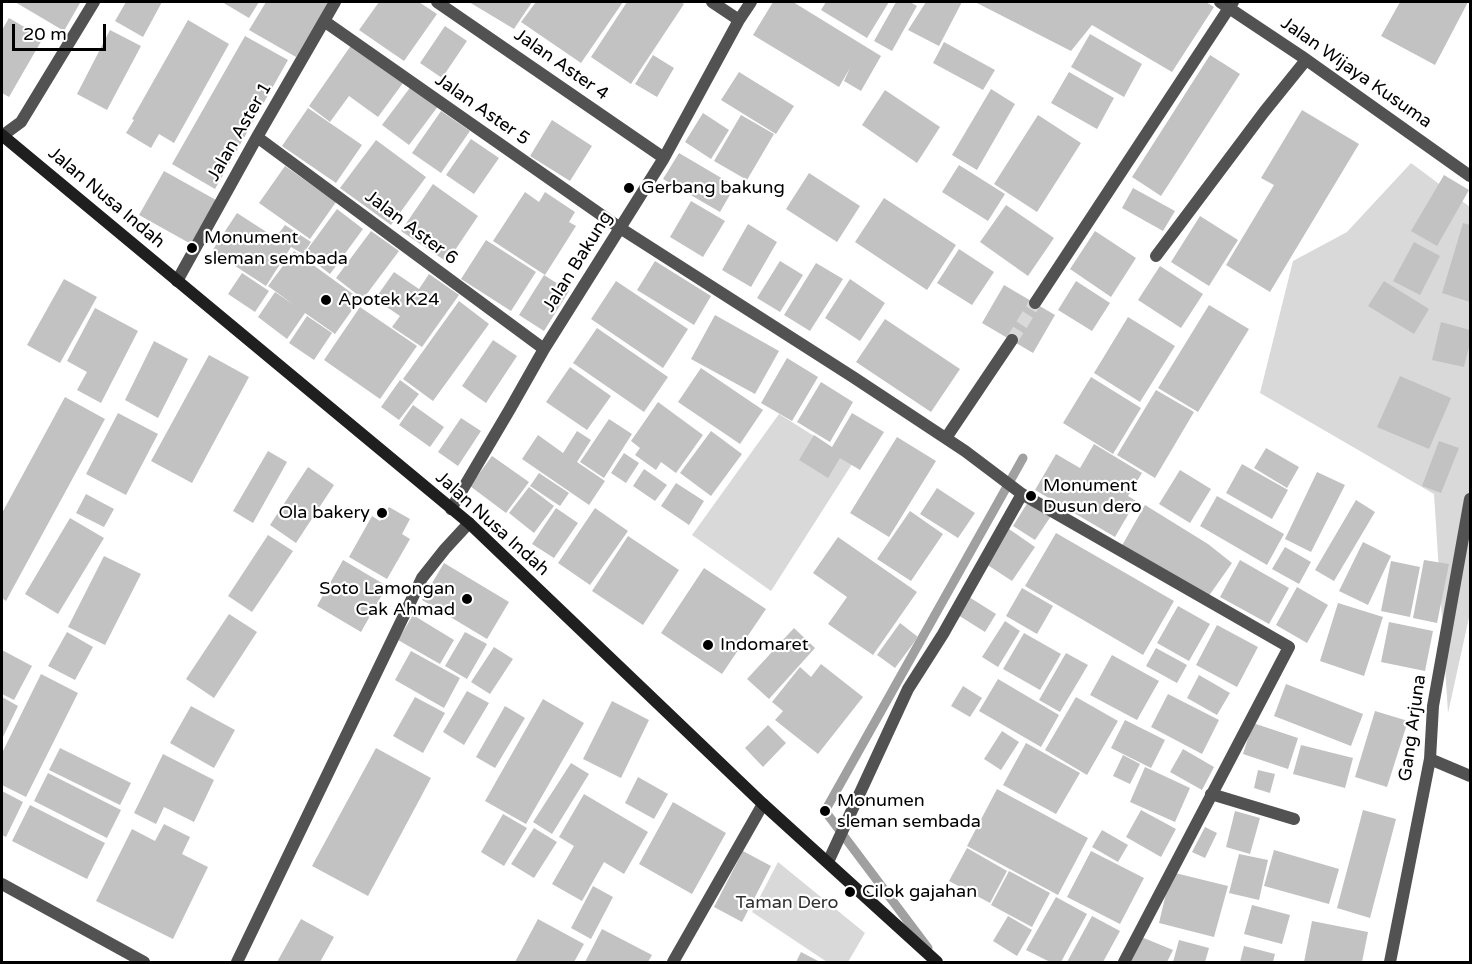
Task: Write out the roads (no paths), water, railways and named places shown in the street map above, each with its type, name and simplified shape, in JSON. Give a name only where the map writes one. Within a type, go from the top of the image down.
[{"type":"main road","name":"Jalan Nusa Indah","points":[[2,135],[469,523],[763,804],[937,963]]},
{"type":"street","points":[[2,135],[21,122],[94,2]]},
{"type":"street","name":"Jalan Aster 1","points":[[177,281],[257,136],[335,2]]},
{"type":"street","name":"Jalan Aster 4","points":[[437,2],[664,158]]},
{"type":"street","points":[[712,2],[740,20]]},
{"type":"street","name":"Jalan Bakung","points":[[451,509],[544,349],[664,158],[751,2]]},
{"type":"street","points":[[1035,303],[1227,4]]},
{"type":"street","name":"Jalan Wijaya Kusuma","points":[[1227,4],[1470,176]]},
{"type":"street","name":"Jalan Aster 5","points":[[324,21],[620,228],[946,438],[1022,494],[1289,647],[1212,794]]},
{"type":"street","points":[[1156,256],[1306,60]]},
{"type":"street","name":"Jalan Aster 6","points":[[257,136],[544,349]]},
{"type":"street","points":[[946,438],[1012,340]]},
{"type":"street","points":[[828,862],[908,689],[943,634],[1022,494]]},
{"type":"street","name":"Gang Arjuna","points":[[1390,963],[1430,759],[1432,706],[1470,499]]},
{"type":"street","points":[[237,963],[422,578],[469,523]]},
{"type":"street","points":[[1430,759],[1470,776]]},
{"type":"street","points":[[1124,963],[1212,794],[1294,819]]},
{"type":"street","points":[[673,963],[763,804]]},
{"type":"street","points":[[2,884],[144,963]]},
{"type":"waterway","points":[[928,948],[825,811],[1023,458]]},
{"type":"tunnel","points":[[1012,340],[1035,303]]},
{"type":"place","name":"Gerbang bakung","points":[[629,188]]},
{"type":"place","name":"Monument sleman sembada","points":[[192,248]]},
{"type":"place","name":"Apotek K24","points":[[326,300]]},
{"type":"place","name":"Monument Dusun dero","points":[[1031,496]]},
{"type":"place","name":"Ola bakery","points":[[382,513]]},
{"type":"place","name":"Soto Lamongan Cak Ahmad","points":[[467,599]]},
{"type":"place","name":"Indomaret","points":[[708,645]]},
{"type":"place","name":"Monumen sleman sembada","points":[[825,811]]},
{"type":"place","name":"Cilok gajahan","points":[[850,892]]},
{"type":"park label","name":"Taman Dero","points":[[787,903]]}]
